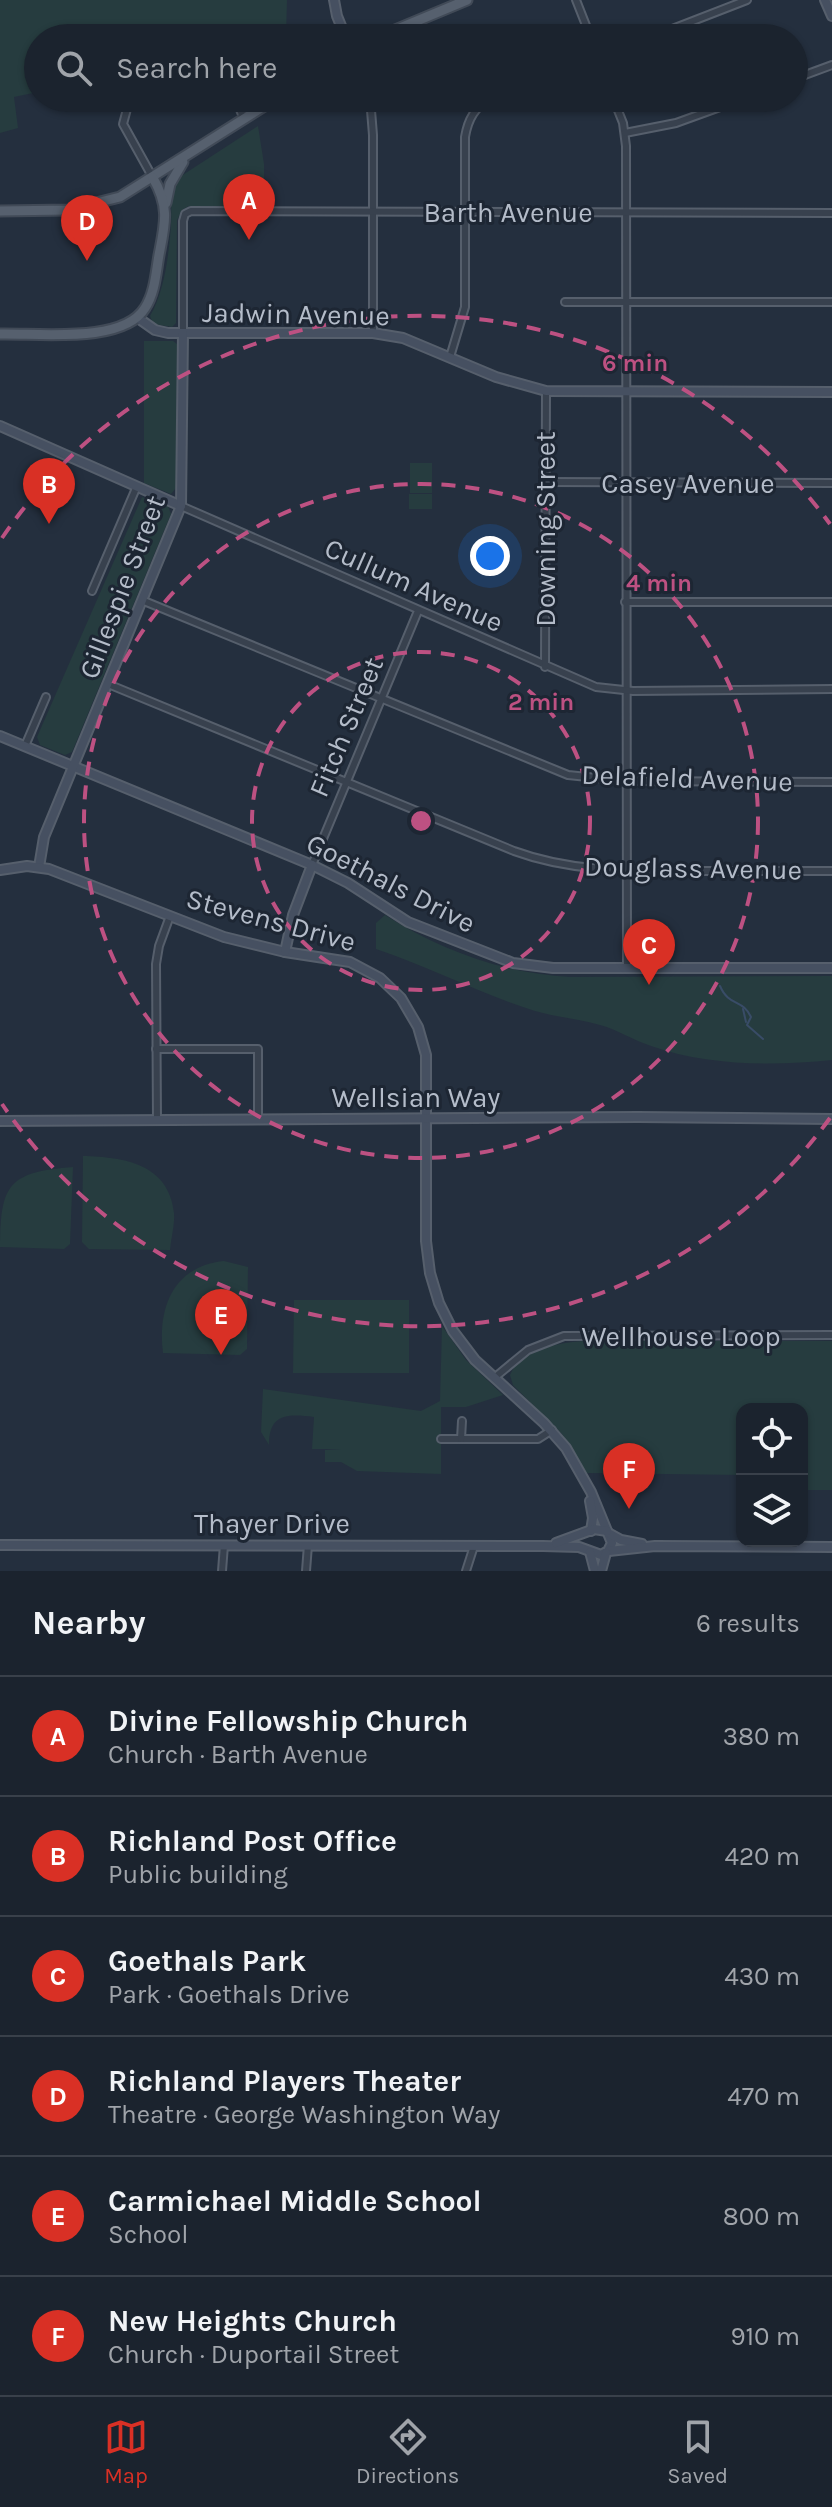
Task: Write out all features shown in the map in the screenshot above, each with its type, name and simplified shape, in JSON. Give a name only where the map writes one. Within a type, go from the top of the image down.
[{"type":"main road","points":[[410,24],[467,0]]},
{"type":"main road","points":[[0,211],[54,211],[92,206],[120,197],[255,112]]},
{"type":"main road","points":[[165,207],[170,184],[187,156]]},
{"type":"main road","points":[[0,334],[104,332],[128,325],[138,318],[149,302],[165,228],[163,197],[153,178]]},
{"type":"street","points":[[334,0],[340,24]]},
{"type":"street","points":[[576,0],[585,24]]},
{"type":"street","points":[[685,24],[747,0]]},
{"type":"street","points":[[825,0],[832,16]]},
{"type":"street","points":[[808,74],[832,65]]},
{"type":"street","points":[[126,112],[123,124],[153,178]]},
{"type":"street","points":[[241,112],[244,119]]},
{"type":"street","points":[[371,112],[373,333]]},
{"type":"street","points":[[450,357],[465,307],[465,137],[475,112]]},
{"type":"street","points":[[618,112],[625,133],[626,212],[627,967]]},
{"type":"street","points":[[625,133],[676,123],[706,112]]},
{"type":"street","name":"Barth Avenue","points":[[185,214],[191,211],[832,213]]},
{"type":"street","name":"Gillespie Street","points":[[39,867],[44,837],[181,506],[185,214]]},
{"type":"street","points":[[565,302],[832,302]]},
{"type":"street","name":"Jadwin Avenue","points":[[138,318],[158,331],[183,333],[373,333],[403,338],[505,380],[546,391],[832,392]]},
{"type":"street","name":"Downing Street","points":[[545,667],[546,391]]},
{"type":"street","name":"Cullum Avenue","points":[[0,426],[596,687],[625,691],[832,689]]},
{"type":"street","name":"Casey Avenue","points":[[545,482],[832,483]]},
{"type":"street","points":[[92,591],[137,486]]},
{"type":"street","name":"Delafield Avenue","points":[[144,601],[568,775],[626,781],[832,782]]},
{"type":"street","points":[[625,602],[832,602]]},
{"type":"street","name":"Fitch Street","points":[[285,952],[293,915],[312,865],[418,611]]},
{"type":"street","name":"Douglass Avenue","points":[[108,684],[530,857],[584,868],[626,871],[832,871]]},
{"type":"street","points":[[25,746],[46,697]]},
{"type":"street","name":"Goethals Drive","points":[[0,736],[312,865],[348,883],[396,916],[499,960],[535,967],[832,968]]},
{"type":"street","name":"Stevens Drive","points":[[0,870],[39,867],[224,937],[285,952],[350,962],[380,978],[401,998],[414,1018],[424,1046],[426,1241],[430,1273],[439,1303],[453,1331],[475,1360],[552,1430],[579,1470]]},
{"type":"street","points":[[157,1119],[156,964],[170,916]]},
{"type":"street","points":[[156,1049],[258,1049],[258,1120]]},
{"type":"street","name":"Wellsian Way","points":[[0,1121],[832,1119]]},
{"type":"street","name":"Wellhouse Loop","points":[[494,1378],[528,1350],[564,1336],[832,1335]]},
{"type":"street","points":[[461,1439],[462,1421]]},
{"type":"street","points":[[441,1439],[538,1439],[552,1430]]},
{"type":"street","points":[[579,1470],[593,1518],[586,1543],[595,1571]]},
{"type":"street","points":[[579,1470],[612,1543],[601,1571]]},
{"type":"street","points":[[590,1532],[599,1528],[621,1540],[655,1546]]},
{"type":"street","name":"Thayer Drive","points":[[543,1546],[590,1532]]},
{"type":"street","name":"Thayer Drive","points":[[0,1545],[543,1546],[579,1547],[590,1551]]},
{"type":"street","points":[[222,1571],[224,1545]]},
{"type":"street","points":[[306,1571],[308,1545]]},
{"type":"street","points":[[466,1571],[474,1546]]},
{"type":"street","points":[[590,1551],[601,1555],[655,1546],[832,1547]]},
{"type":"green space","points":[[0,0],[287,0],[286,24],[24,24],[24,95],[14,97],[18,128],[0,133]]},
{"type":"green space","points":[[258,126],[264,164],[264,207],[189,206],[182,210],[177,220],[176,323],[172,327],[153,324],[150,316],[163,283],[175,180]]},
{"type":"green space","points":[[144,341],[173,341],[177,344],[176,488],[171,494],[144,483]]},
{"type":"green space","points":[[410,463],[432,463],[432,493],[410,493]]},
{"type":"green space","points":[[409,494],[432,494],[432,509],[409,509]]},
{"type":"green space","points":[[142,497],[168,506],[171,514],[72,752],[65,755],[40,745],[37,737]]},
{"type":"green space","points":[[385,915],[429,939],[474,958],[545,975],[832,976],[832,1060],[787,1063],[718,1061],[672,1053],[600,1025],[535,1011],[376,949],[376,923]]},
{"type":"green space","points":[[83,1156],[114,1158],[142,1166],[154,1174],[170,1197],[174,1213],[170,1250],[89,1249],[82,1242]]},
{"type":"green space","points":[[73,1167],[70,1244],[64,1249],[0,1247],[2,1209],[12,1185],[35,1173]]},
{"type":"green space","points":[[224,1261],[248,1267],[247,1349],[240,1355],[163,1353],[163,1320],[172,1292],[193,1271]]},
{"type":"green space","points":[[294,1300],[409,1300],[409,1373],[293,1373]]},
{"type":"green space","points":[[442,1326],[466,1360],[503,1395],[466,1407],[441,1407],[441,1474],[357,1471],[341,1462],[325,1462],[325,1450],[341,1449],[312,1449],[314,1417],[288,1416],[276,1421],[269,1445],[261,1432],[263,1389],[421,1411],[440,1401]]},
{"type":"green space","points":[[832,1341],[832,1490],[808,1490],[808,1403],[736,1403],[736,1475],[586,1473],[562,1434],[513,1385],[510,1375],[515,1366],[533,1353],[567,1343]]},
{"type":"waterway","points":[[720,986],[728,997],[748,1011],[751,1017],[747,1025],[763,1039]]},
{"type":"waterway","points":[[743,1009],[746,1022]]},
{"type":"place","name":"Divine Fellowship Church","points":[[249,240]]},
{"type":"place","name":"Richland Players Theater","points":[[87,261]]},
{"type":"place","name":"Richland Post Office","points":[[49,524]]},
{"type":"place","name":"Goethals Park","points":[[649,985]]},
{"type":"place","name":"Carmichael Middle School","points":[[221,1355]]},
{"type":"place","name":"New Heights Church","points":[[629,1509]]}]
